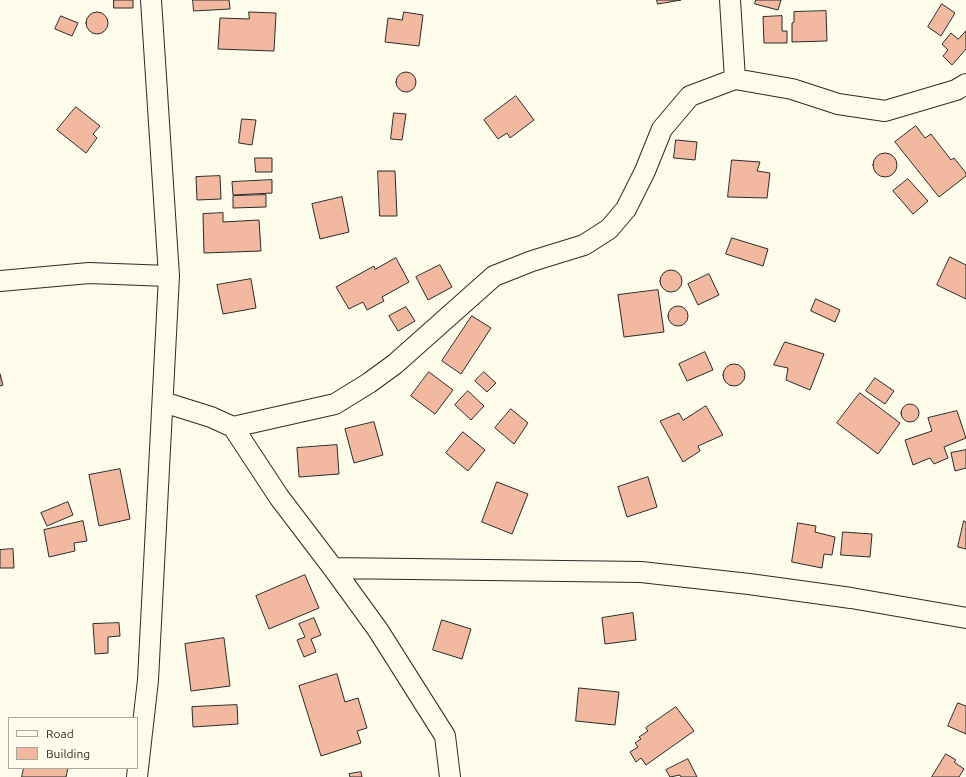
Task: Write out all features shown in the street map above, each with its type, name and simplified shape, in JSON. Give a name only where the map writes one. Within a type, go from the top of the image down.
[{"type":"street","points":[[138,768],[148,680],[164,402],[169,276],[151,0]]},
{"type":"street","points":[[730,0],[735,79]]},
{"type":"street","points":[[233,427],[336,404],[395,364],[494,276],[532,261],[584,245],[610,229],[626,209],[645,171],[662,129],[690,96],[735,79],[792,89],[838,104],[885,111],[956,90],[966,84]]},
{"type":"street","points":[[0,281],[89,273],[169,276]]},
{"type":"street","points":[[164,402],[211,417],[233,427],[279,497],[378,630],[445,736],[450,777]]},
{"type":"street","points":[[333,568],[641,572],[749,584],[851,598],[966,618]]},
{"type":"building","points":[[114,0],[133,0],[133,8],[114,8]]},
{"type":"building","points":[[193,0],[229,0],[230,9],[194,11]]},
{"type":"building","points":[[657,0],[681,0],[658,4]]},
{"type":"building","points":[[756,0],[781,0],[778,10],[755,4]]},
{"type":"building","points":[[942,4],[955,13],[941,36],[928,27]]},
{"type":"building","points":[[826,11],[827,41],[792,42],[792,23],[794,22],[794,12]]},
{"type":"building","points":[[97,12],[101,13],[107,19],[107,27],[101,33],[97,34],[93,33],[87,27],[86,23],[87,19],[93,13]]},
{"type":"building","points":[[249,12],[276,13],[274,51],[218,49],[220,18],[249,19]]},
{"type":"building","points":[[404,12],[423,15],[419,46],[385,42],[388,18],[402,20]]},
{"type":"building","points":[[61,16],[78,23],[72,36],[55,29]]},
{"type":"building","points":[[782,16],[782,31],[787,31],[787,43],[764,43],[763,17]]},
{"type":"building","points":[[966,31],[966,49],[952,65],[943,56],[948,50],[942,44],[951,33],[958,39]]},
{"type":"building","points":[[406,72],[413,75],[416,82],[413,89],[406,92],[399,89],[396,82],[399,75]]},
{"type":"building","points":[[516,96],[534,120],[510,138],[507,133],[498,139],[484,120]]},
{"type":"building","points":[[76,107],[100,126],[93,134],[97,138],[86,153],[57,130]]},
{"type":"building","points":[[394,113],[406,114],[402,140],[391,139]]},
{"type":"building","points":[[242,119],[256,120],[252,145],[239,143]]},
{"type":"building","points":[[916,126],[925,138],[931,134],[951,160],[954,158],[966,173],[966,176],[939,197],[895,142]]},
{"type":"building","points":[[676,140],[697,142],[695,160],[674,158]]},
{"type":"building","points":[[885,153],[890,154],[896,160],[896,170],[890,176],[885,177],[880,176],[874,170],[873,165],[874,160],[880,154]]},
{"type":"building","points":[[255,158],[272,158],[272,172],[256,172]]},
{"type":"building","points":[[732,160],[760,162],[757,171],[770,173],[767,198],[728,197]]},
{"type":"building","points":[[378,171],[395,171],[397,216],[380,216]]},
{"type":"building","points":[[220,176],[221,199],[197,200],[196,177]]},
{"type":"building","points":[[908,179],[928,201],[913,214],[893,191]]},
{"type":"building","points":[[272,180],[272,193],[233,195],[232,182]]},
{"type":"building","points":[[266,195],[266,207],[233,208],[233,196]]},
{"type":"building","points":[[342,197],[349,232],[320,239],[312,204]]},
{"type":"building","points":[[223,213],[223,222],[259,220],[261,251],[204,253],[203,214]]},
{"type":"building","points":[[732,238],[768,249],[763,266],[726,254]]},
{"type":"building","points":[[950,257],[966,265],[966,299],[937,285]]},
{"type":"building","points":[[396,258],[409,282],[382,297],[384,301],[367,310],[363,302],[349,309],[336,287],[374,266],[375,269]]},
{"type":"building","points":[[440,265],[452,287],[428,300],[416,277]]},
{"type":"building","points":[[671,270],[679,273],[682,281],[679,289],[671,292],[663,289],[660,281],[663,273]]},
{"type":"building","points":[[709,274],[719,295],[698,305],[688,284]]},
{"type":"building","points":[[251,279],[256,308],[223,314],[217,285]]},
{"type":"building","points":[[658,290],[664,332],[624,337],[618,295]]},
{"type":"building","points":[[816,299],[840,310],[835,322],[811,311]]},
{"type":"building","points":[[678,306],[685,309],[688,316],[685,323],[678,326],[671,323],[668,316],[671,309]]},
{"type":"building","points":[[406,307],[415,321],[398,331],[389,316]]},
{"type":"building","points":[[472,316],[491,328],[461,374],[442,361]]},
{"type":"building","points":[[785,342],[824,354],[810,390],[786,380],[788,368],[774,365]]},
{"type":"building","points":[[705,352],[713,370],[687,381],[679,364]]},
{"type":"building","points":[[734,364],[738,365],[744,371],[744,379],[738,385],[734,386],[730,385],[724,379],[723,375],[724,371],[730,365]]},
{"type":"building","points":[[429,372],[453,390],[435,414],[411,396]]},
{"type":"building","points":[[484,372],[496,383],[487,392],[475,381]]},
{"type":"building","points":[[0,374],[3,385],[0,386]]},
{"type":"building","points":[[875,378],[894,391],[885,404],[866,391]]},
{"type":"building","points":[[468,391],[484,406],[471,420],[455,405]]},
{"type":"building","points":[[860,393],[900,423],[878,454],[837,423]]},
{"type":"building","points":[[910,404],[916,407],[919,413],[916,419],[910,422],[904,419],[901,413],[904,407]]},
{"type":"building","points":[[706,406],[723,435],[698,446],[700,451],[683,462],[660,421],[679,413],[683,420]]},
{"type":"building","points":[[511,409],[528,423],[514,444],[495,428]]},
{"type":"building","points":[[957,411],[966,438],[944,447],[948,458],[934,464],[930,458],[913,465],[905,440],[932,431],[928,418]]},
{"type":"building","points":[[374,422],[383,455],[354,463],[345,429]]},
{"type":"building","points":[[463,432],[485,450],[468,471],[446,453]]},
{"type":"building","points":[[337,445],[339,474],[299,477],[297,448]]},
{"type":"building","points":[[966,450],[966,468],[955,471],[951,453]]},
{"type":"building","points":[[120,469],[130,519],[99,526],[89,475]]},
{"type":"building","points":[[648,477],[657,507],[627,517],[618,487]]},
{"type":"building","points":[[497,482],[528,494],[512,534],[482,522]]},
{"type":"building","points":[[68,502],[73,515],[47,526],[41,513]]},
{"type":"building","points":[[83,521],[87,541],[74,543],[75,551],[49,557],[44,530]]},
{"type":"building","points":[[964,521],[966,522],[966,549],[958,547]]},
{"type":"building","points":[[798,523],[816,526],[815,532],[835,537],[832,555],[824,554],[822,568],[792,562]]},
{"type":"building","points":[[843,532],[872,534],[870,557],[841,555]]},
{"type":"building","points":[[13,549],[14,568],[0,568],[0,550]]},
{"type":"building","points":[[305,575],[319,608],[269,629],[256,596]]},
{"type":"building","points":[[633,613],[636,640],[605,644],[602,618]]},
{"type":"building","points":[[314,618],[321,635],[311,639],[316,652],[304,657],[297,640],[305,637],[299,624]]},
{"type":"building","points":[[442,620],[471,629],[462,659],[433,650]]},
{"type":"building","points":[[119,623],[120,636],[108,637],[108,653],[95,654],[93,624]]},
{"type":"building","points":[[224,638],[230,686],[191,691],[185,644]]},
{"type":"building","points":[[337,674],[345,702],[358,698],[367,728],[357,731],[361,743],[321,756],[299,686]]},
{"type":"building","points":[[579,688],[619,692],[615,725],[576,721]]},
{"type":"building","points":[[958,703],[966,706],[966,734],[948,726]]},
{"type":"building","points":[[237,705],[238,724],[193,727],[192,707]]},
{"type":"building","points":[[676,707],[694,731],[646,765],[641,758],[636,762],[630,752],[638,747],[635,743],[641,739],[639,737],[648,731],[646,728]]},
{"type":"building","points":[[946,754],[956,760],[954,762],[964,769],[959,777],[932,777]]},
{"type":"building","points":[[688,759],[697,777],[681,777],[680,775],[670,777],[666,770]]},
{"type":"building","points":[[24,769],[68,769],[66,777],[22,777]]},
{"type":"building","points":[[361,772],[362,777],[350,777],[349,774]]}]
